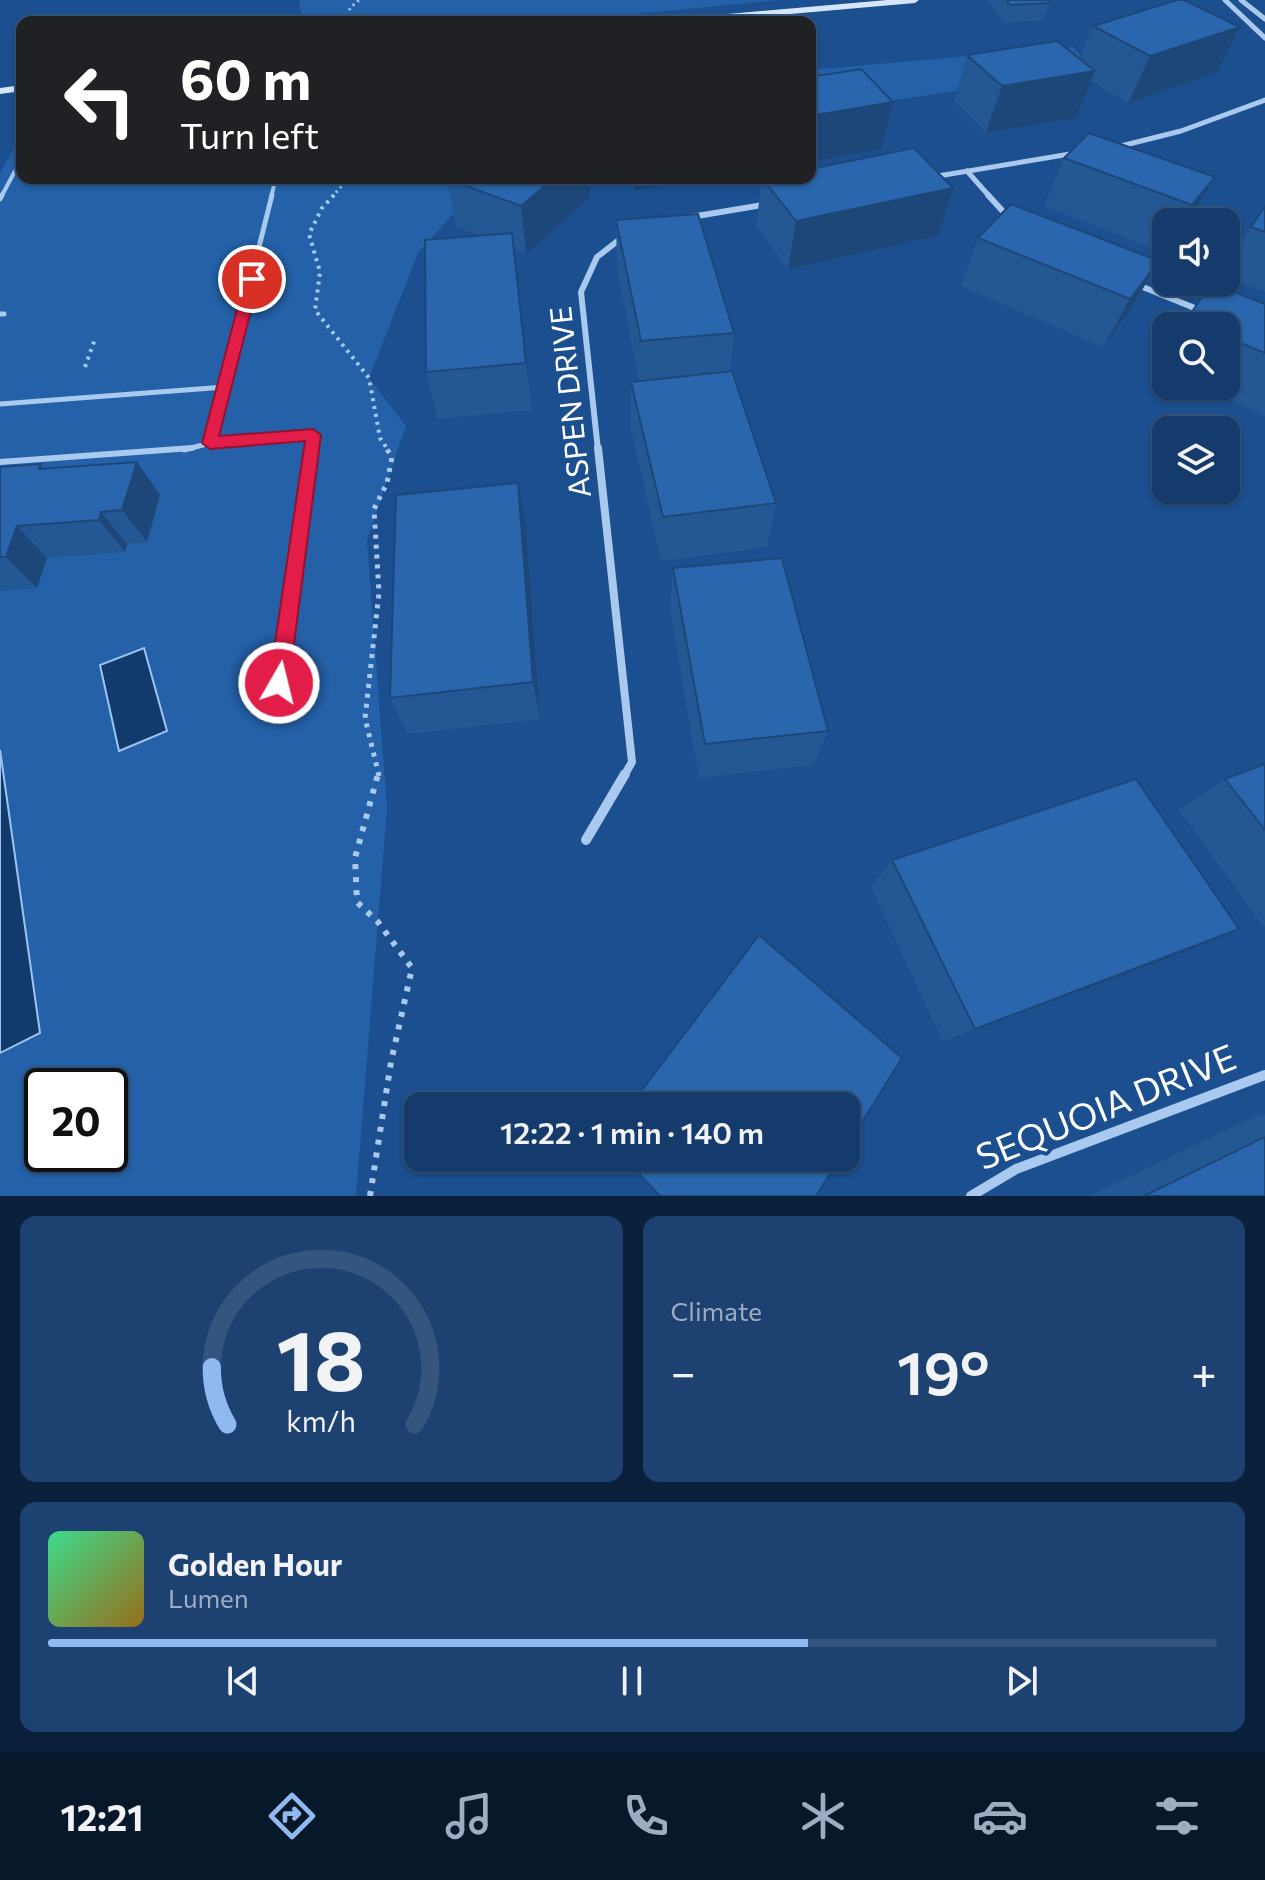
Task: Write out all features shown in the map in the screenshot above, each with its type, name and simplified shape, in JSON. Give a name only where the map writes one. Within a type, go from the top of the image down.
[{"type":"main road","points":[[738,16],[915,0]]},
{"type":"street","points":[[1225,0],[1265,38]]},
{"type":"street","points":[[1241,0],[1265,19]]},
{"type":"street","points":[[1112,147],[1181,131],[1265,100]]},
{"type":"street","points":[[920,179],[1083,152]]},
{"type":"street","points":[[967,171],[1017,227]]},
{"type":"street","points":[[686,218],[780,203]]},
{"type":"street","name":"ASPEN DRIVE","points":[[586,840],[632,762],[581,292],[583,279],[597,257],[629,234]]},
{"type":"street","points":[[1121,279],[1205,312]]},
{"type":"street","name":"SEQUOIA DRIVE","points":[[971,1196],[1016,1169],[1265,1075]]},
{"type":"lane","points":[[0,199],[16,169]]},
{"type":"lane","points":[[210,443],[275,184]]},
{"type":"lane","points":[[0,404],[225,387]]},
{"type":"lane","points":[[0,462],[184,450],[210,443],[313,435],[275,714]]},
{"type":"path","points":[[348,16],[350,8],[359,0]]},
{"type":"path","points":[[344,184],[322,208],[309,234],[320,257],[322,283],[315,310],[369,378],[380,438],[392,457],[387,483],[374,509],[379,593],[365,718],[379,777],[355,858],[357,902],[378,922],[412,968],[391,1062],[370,1196]]},
{"type":"path","points":[[85,367],[95,339]]},
{"type":"shaded area","points":[[299,0],[780,0],[614,16],[301,16]]},
{"type":"shaded area","points":[[1073,47],[1087,62],[1015,82],[816,112],[816,69]]},
{"type":"shaded area","points":[[16,145],[16,184],[480,184],[418,253],[369,378],[406,426],[367,540],[387,808],[356,1196],[0,1196],[0,173]]},
{"type":"shaded area","points":[[144,648],[167,731],[119,751],[100,665]]},
{"type":"shaded area","points":[[0,750],[40,1033],[0,1053]]},
{"type":"building","points":[[1006,0],[1047,0],[1050,3],[1010,5]]},
{"type":"building","points":[[1184,0],[1240,27],[1150,56],[1093,26]]},
{"type":"building","points":[[1057,41],[1095,71],[1002,86],[967,55]]},
{"type":"building","points":[[861,69],[893,102],[816,115],[816,76]]},
{"type":"building","points":[[1089,133],[1215,177],[1192,205],[1064,158]]},
{"type":"building","points":[[914,148],[953,188],[796,221],[767,184],[816,184],[816,168]]},
{"type":"building","points":[[461,184],[547,184],[521,206]]},
{"type":"building","points":[[1011,204],[1152,258],[1152,270],[1130,299],[978,238]]},
{"type":"building","points":[[1265,206],[1265,232],[1251,227]]},
{"type":"building","points":[[698,214],[734,333],[641,341],[616,220]]},
{"type":"building","points":[[512,233],[526,363],[426,372],[425,240]]},
{"type":"building","points":[[1240,294],[1265,304],[1265,353],[1240,343],[1240,312],[1192,312],[1202,296]]},
{"type":"building","points":[[732,371],[776,503],[663,517],[631,382]]},
{"type":"building","points":[[137,462],[122,510],[101,512],[99,520],[17,526],[6,557],[0,557],[0,467],[41,464],[39,469]]},
{"type":"building","points":[[518,483],[533,682],[390,698],[396,495]]},
{"type":"building","points":[[782,558],[828,731],[705,744],[673,568]]},
{"type":"building","points":[[1265,764],[1265,830],[1225,779]]},
{"type":"building","points":[[1136,779],[1239,929],[975,1029],[892,860]]},
{"type":"building","points":[[759,935],[902,1058],[860,1126],[860,1092],[641,1092]]},
{"type":"building","points":[[1265,1137],[1265,1196],[1144,1196]]},
{"type":"building","points":[[637,1172],[831,1172],[816,1196],[660,1196]]},
{"type":"route","points":[[252,279],[210,443],[313,435],[279,683]]}]
